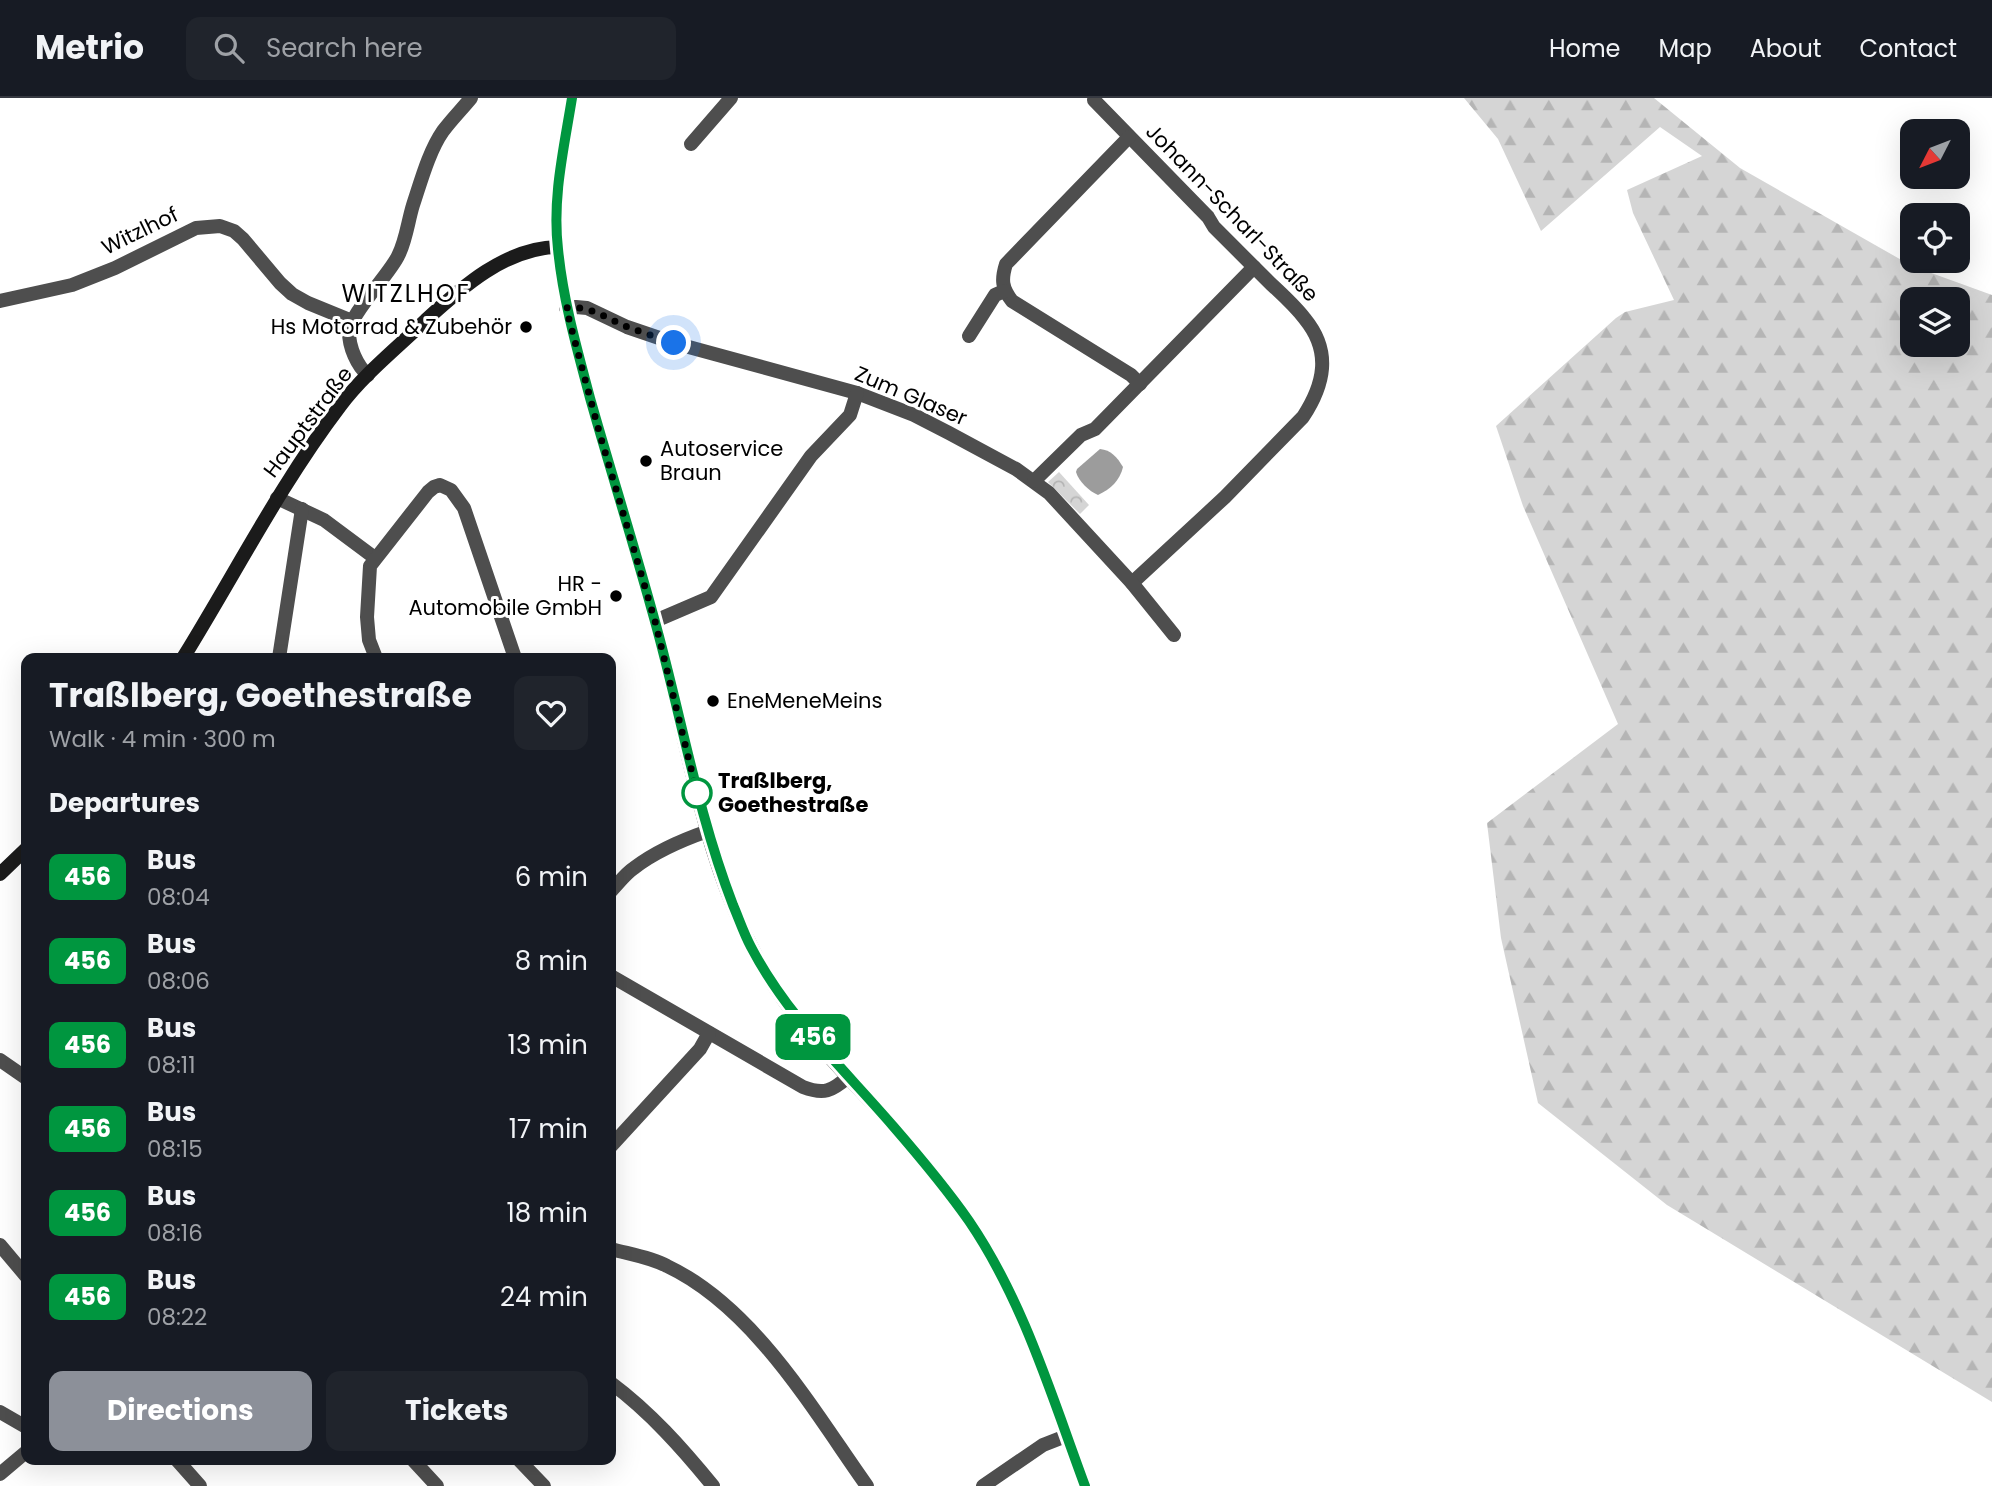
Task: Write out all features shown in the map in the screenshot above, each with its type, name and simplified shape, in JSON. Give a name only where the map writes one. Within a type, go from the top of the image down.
[{"type":"main road","points":[[572,98],[559,172],[556,218],[557,247],[566,308],[655,621],[708,831],[722,875],[750,945],[795,1016],[930,1171],[986,1248],[1023,1323],[1085,1486]]},
{"type":"main road","name":"Hauptstraße","points":[[186,653],[277,498],[341,404],[368,375],[457,292],[505,260],[545,247],[557,247]]},
{"type":"main road","points":[[0,874],[21,854]]},
{"type":"street","points":[[368,375],[361,369],[353,348],[349,331],[352,321],[398,256],[413,204],[442,132],[471,98]]},
{"type":"street","points":[[691,144],[731,98]]},
{"type":"street","name":"Johann-Scharl-Straße","points":[[1094,100],[1208,218],[1214,228],[1306,319],[1318,343],[1322,364],[1321,383],[1303,418],[1226,496],[1132,583]]},
{"type":"street","points":[[1129,137],[1006,264],[1001,278],[1004,291],[1012,302],[1140,384]]},
{"type":"street","name":"Witzlhof","points":[[0,301],[72,285],[115,268],[196,228],[220,226],[234,231],[243,239],[292,294],[352,321]]},
{"type":"street","points":[[1034,481],[1081,435],[1095,429],[1254,267]]},
{"type":"street","points":[[969,336],[995,295],[1004,291]]},
{"type":"street","name":"Zum Glaser","points":[[566,308],[587,308],[627,327],[674,343],[857,393],[938,427],[1016,470],[1049,493],[1132,583],[1174,635]]},
{"type":"street","points":[[655,621],[711,597],[811,456],[850,415],[857,393]]},
{"type":"street","points":[[374,653],[369,640],[367,617],[370,566],[434,487],[440,485],[451,490],[464,508],[513,653]]},
{"type":"street","points":[[277,498],[324,520],[375,558]]},
{"type":"street","points":[[280,653],[302,509]]},
{"type":"street","points":[[616,886],[632,869],[661,850],[708,831]]},
{"type":"street","points":[[616,979],[803,1087],[815,1092],[828,1091],[848,1077]]},
{"type":"street","points":[[616,1141],[700,1049],[709,1033]]},
{"type":"street","points":[[0,1060],[21,1074]]},
{"type":"street","points":[[0,1245],[21,1270]]},
{"type":"street","points":[[616,1250],[666,1265],[703,1287],[741,1319],[784,1370],[867,1486]]},
{"type":"street","points":[[616,1387],[664,1428],[713,1486]]},
{"type":"street","points":[[0,1412],[21,1424]]},
{"type":"street","points":[[983,1486],[1043,1445],[1066,1436]]},
{"type":"street","points":[[0,1474],[21,1456]]},
{"type":"street","points":[[181,1465],[200,1486]]},
{"type":"street","points":[[417,1465],[437,1486]]},
{"type":"street","points":[[524,1465],[544,1486]]},
{"type":"green space","points":[[1464,98],[1654,98],[1740,168],[1900,259],[1900,273],[1931,273],[1970,287],[1900,287],[1900,357],[1970,357],[1970,287],[1992,295],[1992,1402],[1667,1205],[1538,1103],[1501,938],[1487,823],[1618,724],[1523,506],[1496,426],[1616,318],[1625,312],[1674,300],[1633,213],[1627,190],[1702,156],[1660,127],[1541,231],[1498,139]]},
{"type":"green space","points":[[1059,472],[1089,505],[1080,514],[1048,482]]},
{"type":"shaded area","points":[[1100,449],[1113,455],[1123,467],[1114,484],[1098,495],[1085,486],[1076,472]]},
{"type":"bus line","name":"456","points":[[572,98],[559,172],[556,218],[557,247],[566,308],[655,621],[697,792],[722,875],[750,945],[795,1016],[930,1171],[986,1248],[1023,1323],[1085,1486]]},
{"type":"place","name":"Hs Motorrad & Zubehör","points":[[526,327]]},
{"type":"place","name":"Autoservice Braun","points":[[646,461]]},
{"type":"place","name":"HR - Automobile GmbH","points":[[616,596]]},
{"type":"place","name":"EneMeneMeins","points":[[713,701]]},
{"type":"place","name":"Traßlberg, Goethestraße","points":[[697,793]]},
{"type":"district","name":"WITZLHOF","points":[[406,294]]},
{"type":"route","points":[[674,343],[627,327],[587,308],[566,308],[655,621],[697,793]]}]
